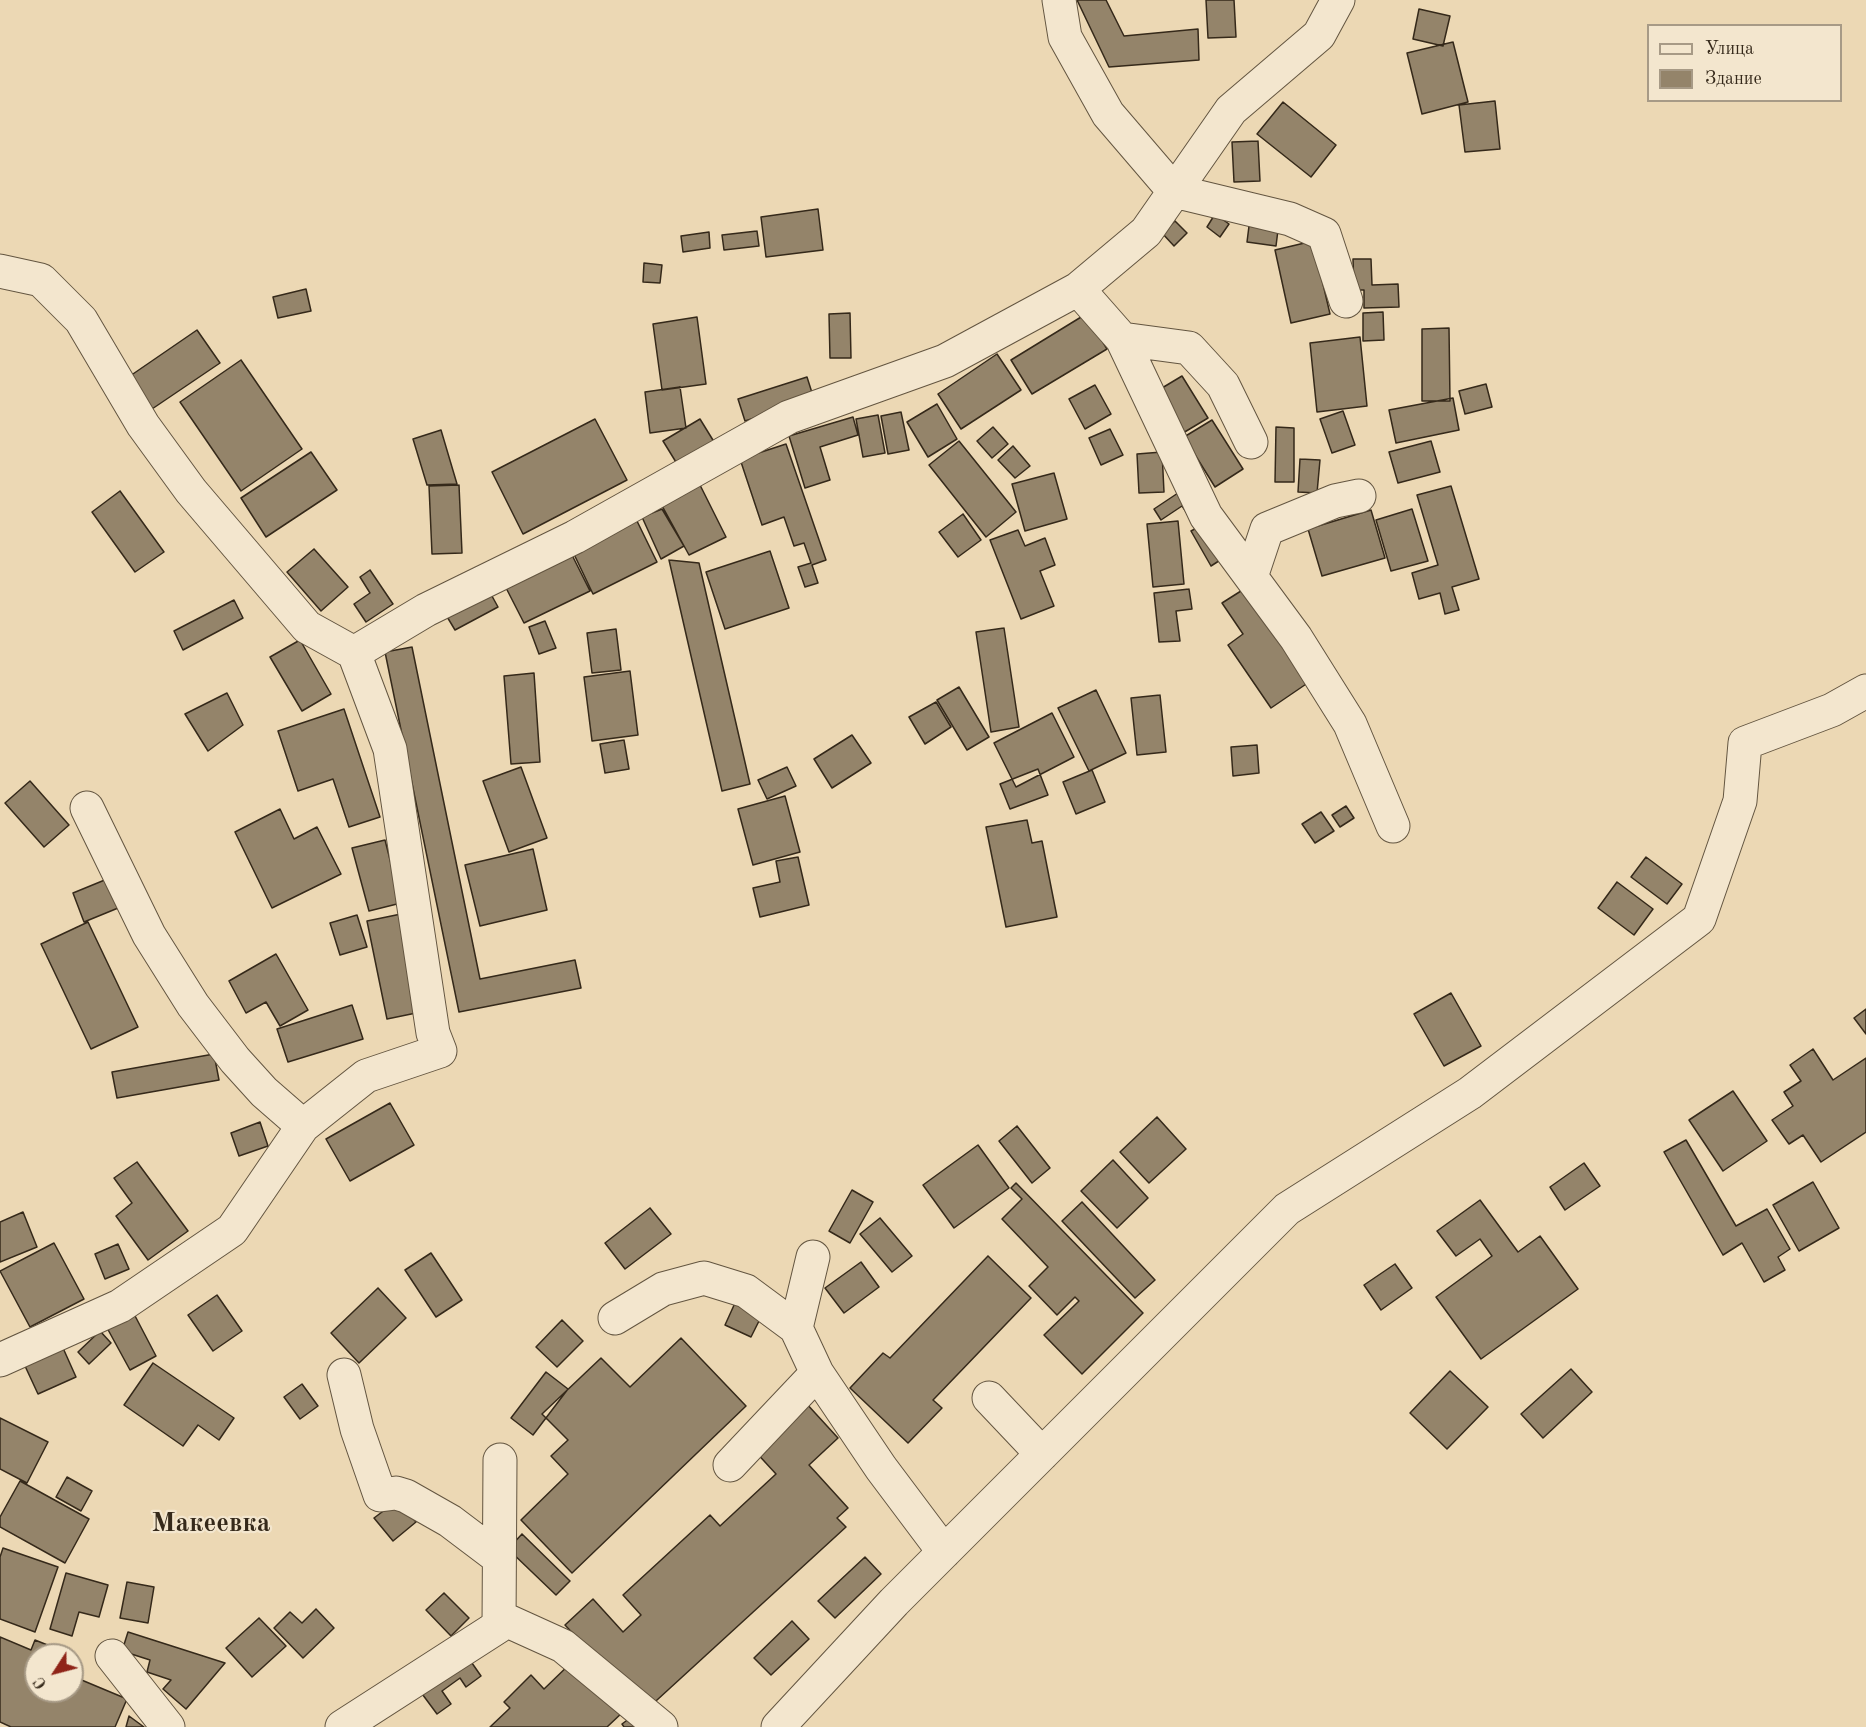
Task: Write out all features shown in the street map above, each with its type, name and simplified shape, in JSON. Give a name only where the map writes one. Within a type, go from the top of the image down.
[{"type":"street","points":[[1059,0],[1065,37],[1108,114],[1174,191],[1290,219],[1324,234],[1346,301]]},
{"type":"street","points":[[354,653],[426,610],[575,537],[789,417],[945,361],[1078,289],[1146,232],[1231,110],[1319,35],[1338,0]]},
{"type":"street","points":[[0,271],[41,280],[81,320],[143,425],[191,491],[307,627],[354,653],[390,749],[433,1033],[440,1052],[366,1076],[303,1126],[232,1230],[120,1306],[0,1360]]},
{"type":"street","points":[[1078,289],[1122,339],[1206,516],[1296,638],[1350,724],[1393,826]]},
{"type":"street","points":[[1122,339],[1189,348],[1223,385],[1251,442]]},
{"type":"street","points":[[1251,577],[1267,529],[1335,501],[1359,496]]},
{"type":"street","points":[[778,1727],[944,1552],[1287,1209],[1470,1093],[1699,919],[1740,801],[1746,743],[1832,710],[1866,691]]},
{"type":"street","points":[[87,808],[149,935],[193,1005],[242,1068],[264,1092],[303,1126]]},
{"type":"street","points":[[796,1328],[813,1257]]},
{"type":"street","points":[[615,1318],[663,1289],[704,1278],[746,1291],[796,1328],[817,1373],[881,1468],[944,1552]]},
{"type":"street","points":[[730,1465],[817,1373]]},
{"type":"street","points":[[344,1375],[357,1429],[380,1495],[396,1493],[406,1496],[450,1521],[499,1558]]},
{"type":"street","points":[[989,1398],[1042,1454]]},
{"type":"street","points":[[342,1727],[498,1626],[500,1460]]},
{"type":"street","points":[[499,1617],[564,1646],[661,1727]]},
{"type":"street","points":[[112,1656],[168,1727]]},
{"type":"building","points":[[1077,0],[1106,0],[1124,36],[1198,29],[1199,60],[1109,67]]},
{"type":"building","points":[[1206,0],[1234,0],[1236,37],[1208,38]]},
{"type":"building","points":[[1419,9],[1450,16],[1443,46],[1413,39]]},
{"type":"building","points":[[1453,42],[1468,102],[1422,114],[1407,53]]},
{"type":"building","points":[[1495,101],[1500,149],[1465,152],[1459,105]]},
{"type":"building","points":[[1283,102],[1336,145],[1311,177],[1257,134]]},
{"type":"building","points":[[1258,141],[1260,181],[1234,182],[1232,142]]},
{"type":"building","points":[[818,209],[823,250],[766,257],[761,217]]},
{"type":"building","points":[[1215,214],[1229,224],[1220,237],[1207,227]]},
{"type":"building","points":[[1175,221],[1187,233],[1174,246],[1162,233]]},
{"type":"building","points":[[1249,226],[1278,230],[1276,246],[1247,242]]},
{"type":"building","points":[[757,231],[759,246],[724,250],[722,235]]},
{"type":"building","points":[[709,232],[710,248],[683,252],[681,236]]},
{"type":"building","points":[[1313,241],[1330,314],[1291,323],[1275,250]]},
{"type":"building","points":[[1353,259],[1371,259],[1372,285],[1398,284],[1399,307],[1364,308],[1364,290],[1354,290]]},
{"type":"building","points":[[644,263],[662,265],[660,283],[643,282]]},
{"type":"building","points":[[306,289],[311,311],[278,318],[273,297]]},
{"type":"building","points":[[1383,312],[1384,340],[1363,341],[1363,313]]},
{"type":"building","points":[[850,313],[851,358],[830,358],[829,314]]},
{"type":"building","points":[[1086,314],[1107,349],[1032,394],[1011,360]]},
{"type":"building","points":[[697,317],[706,384],[662,390],[653,324]]},
{"type":"building","points":[[1449,328],[1450,401],[1422,401],[1422,329]]},
{"type":"building","points":[[197,330],[220,363],[152,409],[130,376]]},
{"type":"building","points":[[1360,337],[1367,406],[1317,412],[1310,343]]},
{"type":"building","points":[[997,354],[1021,390],[961,429],[938,394]]},
{"type":"building","points":[[241,360],[302,449],[241,491],[180,402]]},
{"type":"building","points":[[1182,376],[1208,418],[1183,433],[1157,391]]},
{"type":"building","points":[[807,377],[814,399],[745,421],[738,399]]},
{"type":"building","points":[[1486,384],[1492,407],[1465,414],[1459,391]]},
{"type":"building","points":[[1095,385],[1111,414],[1085,429],[1069,399]]},
{"type":"building","points":[[680,387],[686,428],[650,433],[645,392]]},
{"type":"building","points":[[1453,398],[1459,430],[1396,443],[1389,410]]},
{"type":"building","points":[[937,404],[957,439],[928,457],[907,422]]},
{"type":"building","points":[[1343,411],[1355,445],[1332,453],[1320,419]]},
{"type":"building","points":[[901,412],[909,450],[888,454],[881,416]]},
{"type":"building","points":[[878,415],[885,453],[863,457],[856,419]]},
{"type":"building","points":[[853,417],[858,435],[820,447],[830,480],[805,488],[789,436]]},
{"type":"building","points":[[595,419],[627,480],[523,534],[492,472]]},
{"type":"building","points":[[700,419],[716,445],[679,467],[663,441]]},
{"type":"building","points":[[1212,420],[1243,469],[1215,487],[1184,437]]},
{"type":"building","points":[[993,427],[1008,444],[992,458],[977,441]]},
{"type":"building","points":[[1276,427],[1294,428],[1294,482],[1275,482]]},
{"type":"building","points":[[1110,429],[1123,455],[1101,465],[1089,438]]},
{"type":"building","points":[[441,430],[457,484],[427,485],[413,439]]},
{"type":"building","points":[[959,441],[1016,512],[986,537],[929,465]]},
{"type":"building","points":[[1431,441],[1440,472],[1398,483],[1389,452]]},
{"type":"building","points":[[786,444],[826,560],[812,565],[818,583],[805,587],[798,567],[811,563],[804,543],[794,546],[784,517],[762,525],[740,459]]},
{"type":"building","points":[[1013,446],[1030,466],[1015,478],[998,460]]},
{"type":"building","points":[[311,452],[337,490],[266,537],[241,498]]},
{"type":"building","points":[[1162,452],[1164,492],[1139,493],[1137,454]]},
{"type":"building","points":[[1300,459],[1320,460],[1317,493],[1298,492]]},
{"type":"building","points":[[1054,473],[1067,519],[1025,531],[1012,484]]},
{"type":"building","points":[[698,481],[726,537],[689,555],[660,502]]},
{"type":"building","points":[[459,485],[462,553],[432,554],[429,486]]},
{"type":"building","points":[[1451,486],[1479,579],[1452,587],[1459,610],[1445,614],[1440,593],[1419,599],[1412,573],[1438,565],[1417,495]]},
{"type":"building","points":[[120,491],[164,552],[135,572],[92,512]]},
{"type":"building","points":[[1181,491],[1189,516],[1182,506],[1161,520],[1154,509]]},
{"type":"building","points":[[662,509],[684,546],[661,559],[642,517]]},
{"type":"building","points":[[1412,509],[1428,561],[1391,571],[1376,520]]},
{"type":"building","points":[[1371,510],[1385,558],[1322,576],[1308,529]]},
{"type":"building","points":[[963,514],[981,540],[958,557],[939,532]]},
{"type":"building","points":[[636,519],[657,562],[593,594],[572,550]]},
{"type":"building","points":[[1178,521],[1184,584],[1153,587],[1147,524]]},
{"type":"building","points":[[1206,523],[1225,557],[1211,566],[1191,531]]},
{"type":"building","points":[[1018,530],[1025,546],[1045,538],[1055,565],[1040,571],[1054,606],[1021,619],[990,540]]},
{"type":"building","points":[[568,547],[590,591],[524,623],[502,580]]},
{"type":"building","points":[[314,549],[348,587],[321,611],[287,572]]},
{"type":"building","points":[[770,551],[789,608],[725,629],[706,572]]},
{"type":"building","points":[[669,560],[699,563],[750,784],[722,791]]},
{"type":"building","points":[[370,570],[393,604],[366,622],[354,604],[370,593],[360,577]]},
{"type":"building","points":[[1252,584],[1315,678],[1271,708],[1228,645],[1243,634],[1222,603]]},
{"type":"building","points":[[487,587],[498,607],[455,630],[443,610]]},
{"type":"building","points":[[1189,589],[1192,609],[1176,611],[1180,641],[1159,642],[1154,593]]},
{"type":"building","points":[[234,600],[243,618],[183,650],[174,631]]},
{"type":"building","points":[[545,621],[556,648],[539,654],[529,627]]},
{"type":"building","points":[[1004,628],[1019,727],[991,732],[976,632]]},
{"type":"building","points":[[616,629],[621,670],[592,673],[587,633]]},
{"type":"building","points":[[300,640],[331,694],[302,711],[270,657]]},
{"type":"building","points":[[412,647],[480,979],[575,960],[581,988],[459,1012],[385,652]]},
{"type":"building","points":[[630,671],[638,735],[592,741],[584,677]]},
{"type":"building","points":[[534,673],[540,762],[511,764],[504,676]]},
{"type":"building","points":[[959,687],[989,737],[967,750],[937,700]]},
{"type":"building","points":[[1096,690],[1126,753],[1089,771],[1058,708]]},
{"type":"building","points":[[227,693],[243,725],[208,751],[185,714]]},
{"type":"building","points":[[1160,695],[1166,752],[1137,755],[1131,698]]},
{"type":"building","points":[[936,702],[951,727],[925,744],[909,717]]},
{"type":"building","points":[[344,709],[380,817],[349,827],[333,779],[298,791],[278,731]]},
{"type":"building","points":[[1052,713],[1074,757],[1016,787],[994,743]]},
{"type":"building","points":[[852,735],[871,763],[832,788],[814,759]]},
{"type":"building","points":[[624,740],[629,769],[605,773],[600,744]]},
{"type":"building","points":[[1257,745],[1259,773],[1233,776],[1231,747]]},
{"type":"building","points":[[521,767],[547,838],[509,852],[483,781]]},
{"type":"building","points":[[787,767],[796,786],[767,799],[758,780]]},
{"type":"building","points":[[1038,769],[1048,795],[1010,809],[1000,784]]},
{"type":"building","points":[[1092,770],[1105,802],[1076,814],[1063,782]]},
{"type":"building","points":[[30,781],[69,825],[44,847],[5,803]]},
{"type":"building","points":[[785,796],[800,852],[753,865],[738,809]]},
{"type":"building","points":[[1346,806],[1354,818],[1340,827],[1332,815]]},
{"type":"building","points":[[280,809],[294,839],[317,827],[341,874],[272,908],[235,832]]},
{"type":"building","points":[[1321,812],[1334,831],[1315,843],[1302,824]]},
{"type":"building","points":[[1027,820],[1032,843],[1042,841],[1057,917],[1006,927],[986,827]]},
{"type":"building","points":[[385,840],[401,903],[369,911],[352,848]]},
{"type":"building","points":[[533,849],[547,910],[480,926],[465,865]]},
{"type":"building","points":[[798,857],[809,905],[760,917],[753,888],[780,882],[776,861]]},
{"type":"building","points":[[1646,857],[1682,884],[1667,904],[1631,877]]},
{"type":"building","points":[[112,877],[123,906],[84,922],[73,893]]},
{"type":"building","points":[[1617,882],[1653,909],[1634,935],[1598,908]]},
{"type":"building","points":[[401,914],[421,1012],[387,1019],[367,921]]},
{"type":"building","points":[[357,915],[367,947],[340,955],[330,923]]},
{"type":"building","points":[[88,922],[138,1027],[91,1049],[41,944]]},
{"type":"building","points":[[276,954],[308,1010],[280,1026],[266,1002],[246,1013],[229,981]]},
{"type":"building","points":[[1451,993],[1481,1046],[1444,1066],[1414,1014]]},
{"type":"building","points":[[352,1005],[363,1039],[288,1062],[277,1029]]},
{"type":"building","points":[[1866,1009],[1866,1034],[1854,1018]]},
{"type":"building","points":[[1813,1049],[1833,1080],[1866,1058],[1866,1132],[1821,1162],[1803,1135],[1789,1144],[1772,1120],[1793,1106],[1784,1092],[1801,1081],[1790,1065]]},
{"type":"building","points":[[214,1054],[219,1080],[117,1098],[112,1072]]},
{"type":"building","points":[[1733,1091],[1767,1141],[1723,1171],[1689,1120]]},
{"type":"building","points":[[390,1103],[414,1145],[350,1181],[326,1139]]},
{"type":"building","points":[[1157,1117],[1186,1149],[1149,1183],[1120,1152]]},
{"type":"building","points":[[260,1122],[268,1146],[239,1156],[231,1133]]},
{"type":"building","points":[[1017,1126],[1050,1168],[1032,1183],[999,1141]]},
{"type":"building","points":[[1686,1140],[1736,1226],[1767,1209],[1790,1249],[1778,1257],[1785,1270],[1764,1282],[1742,1243],[1723,1255],[1664,1152]]},
{"type":"building","points":[[978,1145],[1009,1188],[954,1228],[923,1185]]},
{"type":"building","points":[[1113,1160],[1148,1198],[1117,1228],[1081,1191]]},
{"type":"building","points":[[137,1162],[188,1231],[148,1260],[116,1216],[132,1203],[114,1178]]},
{"type":"building","points":[[1584,1163],[1600,1186],[1565,1210],[1550,1187]]},
{"type":"building","points":[[1813,1182],[1839,1228],[1799,1251],[1773,1205]]},
{"type":"building","points":[[1016,1183],[1143,1313],[1082,1374],[1044,1335],[1079,1301],[1075,1297],[1057,1315],[1029,1286],[1048,1267],[1002,1219],[1022,1199],[1011,1188]]},
{"type":"building","points":[[852,1190],[873,1202],[850,1243],[829,1231]]},
{"type":"building","points":[[1480,1200],[1518,1252],[1540,1236],[1578,1289],[1481,1359],[1436,1297],[1492,1256],[1480,1239],[1456,1256],[1437,1231]]},
{"type":"building","points":[[1082,1202],[1155,1280],[1135,1298],[1062,1221]]},
{"type":"building","points":[[650,1208],[671,1234],[625,1269],[605,1243]]},
{"type":"building","points":[[23,1212],[37,1247],[0,1262],[0,1222]]},
{"type":"building","points":[[880,1218],[912,1256],[892,1272],[860,1234]]},
{"type":"building","points":[[54,1243],[84,1299],[30,1327],[0,1271]]},
{"type":"building","points":[[118,1244],[129,1269],[105,1279],[95,1254]]},
{"type":"building","points":[[431,1253],[462,1300],[436,1317],[405,1270]]},
{"type":"building","points":[[988,1256],[1031,1298],[933,1400],[942,1408],[908,1443],[850,1388],[883,1353],[890,1358]]},
{"type":"building","points":[[861,1262],[879,1287],[844,1313],[825,1288]]},
{"type":"building","points":[[1395,1264],[1412,1288],[1381,1310],[1364,1285]]},
{"type":"building","points":[[378,1288],[406,1318],[359,1363],[331,1333]]},
{"type":"building","points":[[217,1295],[242,1331],[213,1351],[188,1315]]},
{"type":"building","points":[[735,1303],[762,1315],[751,1337],[725,1325]]},
{"type":"building","points":[[133,1312],[156,1356],[130,1370],[106,1326]]},
{"type":"building","points":[[562,1320],[583,1341],[557,1367],[536,1347]]},
{"type":"building","points":[[100,1331],[111,1343],[89,1364],[78,1352]]},
{"type":"building","points":[[681,1338],[746,1406],[572,1573],[521,1520],[568,1474],[551,1456],[568,1440],[542,1414],[601,1358],[630,1387]]},
{"type":"building","points":[[63,1348],[76,1377],[38,1394],[25,1366]]},
{"type":"building","points":[[153,1363],[234,1418],[219,1440],[198,1425],[183,1446],[124,1405]]},
{"type":"building","points":[[1571,1369],[1592,1392],[1543,1438],[1521,1414]]},
{"type":"building","points":[[1450,1371],[1488,1407],[1447,1449],[1410,1413]]},
{"type":"building","points":[[546,1372],[568,1389],[533,1435],[511,1418]]},
{"type":"building","points":[[302,1384],[318,1406],[300,1419],[284,1397]]},
{"type":"building","points":[[805,1402],[838,1438],[809,1465],[848,1508],[837,1518],[846,1527],[645,1711],[565,1625],[593,1599],[623,1632],[641,1615],[623,1595],[710,1515],[720,1526],[776,1474],[753,1449]]},
{"type":"building","points":[[0,1418],[48,1442],[27,1483],[0,1469]]},
{"type":"building","points":[[67,1477],[92,1491],[81,1511],[56,1497]]},
{"type":"building","points":[[20,1481],[89,1519],[65,1563],[0,1527],[0,1517]]},
{"type":"building","points":[[398,1500],[416,1522],[393,1541],[374,1518]]},
{"type":"building","points":[[522,1534],[570,1581],[556,1595],[508,1549]]},
{"type":"building","points":[[3,1548],[58,1567],[35,1632],[0,1619],[0,1557]]},
{"type":"building","points":[[865,1557],[881,1574],[835,1618],[818,1601]]},
{"type":"building","points":[[66,1573],[108,1585],[99,1617],[79,1612],[72,1636],[50,1629]]},
{"type":"building","points":[[127,1582],[154,1587],[148,1623],[120,1618]]},
{"type":"building","points":[[444,1593],[469,1618],[451,1636],[426,1610]]},
{"type":"building","points":[[316,1609],[334,1628],[303,1658],[274,1628],[290,1612],[302,1623]]},
{"type":"building","points":[[259,1618],[286,1646],[252,1677],[226,1648]]},
{"type":"building","points":[[792,1621],[809,1639],[771,1675],[754,1658]]},
{"type":"building","points":[[128,1632],[225,1663],[186,1709],[163,1689],[171,1680],[147,1672],[150,1660],[122,1651]]},
{"type":"building","points":[[0,1637],[24,1647],[24,1703],[84,1703],[84,1681],[127,1699],[115,1727],[11,1727],[0,1722]]},
{"type":"building","points":[[465,1653],[481,1676],[466,1687],[460,1678],[442,1691],[451,1704],[437,1714],[417,1687]]},
{"type":"building","points":[[574,1660],[624,1711],[607,1727],[490,1727],[510,1708],[504,1702],[531,1675],[544,1689]]},
{"type":"building","points":[[638,1712],[649,1727],[624,1727],[622,1724]]},
{"type":"building","points":[[129,1716],[144,1727],[126,1727]]},
{"type":"district","name":"Макеевка","points":[[211,1524]]}]
